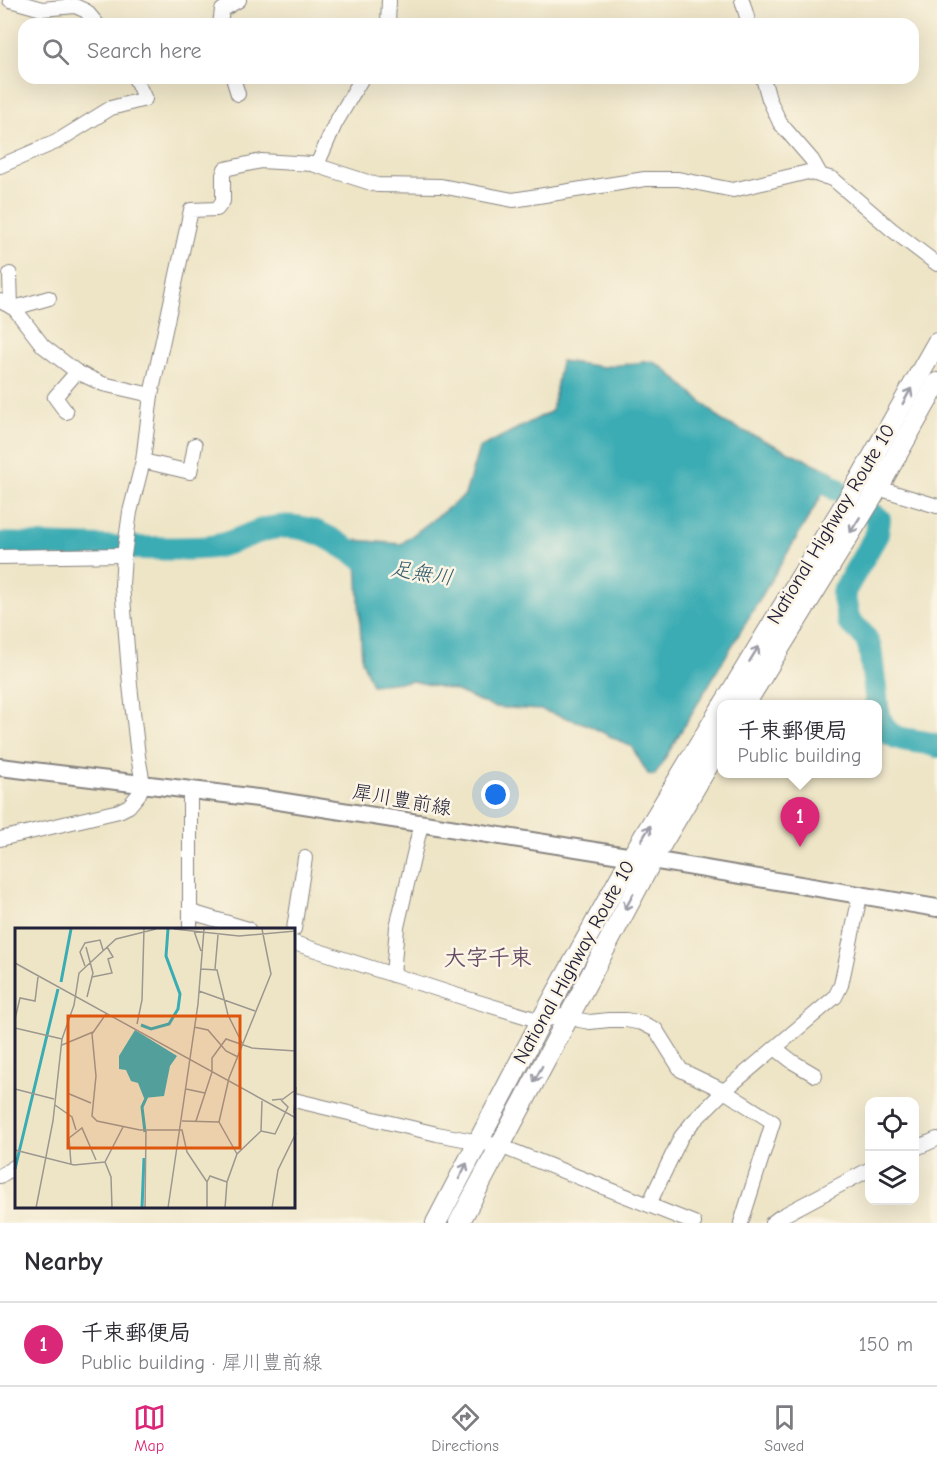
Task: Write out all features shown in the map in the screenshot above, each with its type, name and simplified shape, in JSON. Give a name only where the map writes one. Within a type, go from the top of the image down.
[{"type":"highway","name":"National Highway Route 10","points":[[727,700],[860,479],[937,343]]},
{"type":"highway","name":"National Highway Route 10","points":[[748,700],[878,488],[937,383]]},
{"type":"highway","name":"National Highway Route 10","points":[[436,1223],[541,1021],[631,858],[717,716]]},
{"type":"highway","name":"National Highway Route 10","points":[[459,1223],[652,860],[717,750]]},
{"type":"main road","name":"犀川豊前線","points":[[0,767],[266,799],[937,908]]},
{"type":"street","points":[[10,0],[42,9],[75,6],[86,11],[92,18]]},
{"type":"street","points":[[221,18],[222,10],[239,0]]},
{"type":"street","points":[[388,18],[389,0]]},
{"type":"street","points":[[742,0],[747,18]]},
{"type":"street","points":[[0,166],[56,142],[111,108],[145,99],[138,84]]},
{"type":"street","points":[[235,84],[238,94]]},
{"type":"street","points":[[317,165],[335,124],[358,84]]},
{"type":"street","points":[[765,84],[780,123],[812,160],[821,176]]},
{"type":"street","points":[[0,839],[119,811],[129,807],[143,784],[128,663],[122,585],[124,555],[130,512],[143,461],[151,395],[191,210],[217,209],[223,201],[225,169],[261,161],[312,164],[376,185],[441,186],[513,200],[645,178],[678,179],[733,190],[808,172],[832,179],[937,264]]},
{"type":"street","points":[[10,274],[8,305],[44,346],[77,372],[103,384],[151,395]]},
{"type":"street","points":[[8,305],[49,298]]},
{"type":"street","points":[[66,412],[55,398],[77,372]]},
{"type":"street","points":[[143,461],[190,472],[195,445]]},
{"type":"street","points":[[878,488],[937,506]]},
{"type":"street","points":[[0,557],[124,555]]},
{"type":"street","points":[[190,789],[190,928]]},
{"type":"street","points":[[393,975],[397,927],[421,824]]},
{"type":"street","points":[[294,928],[305,858]]},
{"type":"street","points":[[649,1204],[681,1137],[692,1123],[724,1091],[835,997],[841,985],[860,896]]},
{"type":"street","points":[[191,912],[245,928]]},
{"type":"street","points":[[296,944],[541,1021],[570,1013],[579,1020],[590,1022],[626,1020],[642,1023],[656,1030],[681,1070],[724,1091],[773,1122],[741,1223]]},
{"type":"street","points":[[775,1048],[815,1075]]},
{"type":"street","points":[[296,1101],[361,1117],[500,1146],[694,1223]]},
{"type":"street","points":[[919,1147],[937,1139]]},
{"type":"street","points":[[0,1176],[15,1167]]},
{"type":"street","points":[[772,1223],[865,1172]]},
{"type":"water","points":[[561,361],[603,367],[652,361],[664,368],[724,422],[835,473],[655,775],[648,774],[632,747],[586,724],[541,710],[493,707],[454,690],[412,681],[372,685],[362,660],[356,540],[401,544],[465,495],[479,448],[552,411]]},
{"type":"waterway","name":"足無川","points":[[800,488],[821,479],[836,489]]},
{"type":"waterway","name":"足無川","points":[[875,516],[879,519],[877,534],[843,593],[849,622],[861,632],[870,648],[876,700]]},
{"type":"waterway","name":"足無川","points":[[0,544],[202,548],[222,545],[271,528],[295,527],[332,539],[374,564],[386,568]]},
{"type":"waterway","name":"足無川","points":[[882,724],[886,730],[900,738],[937,746]]},
{"type":"place","name":"千束郵便局","points":[[800,847]]},
{"type":"district","name":"大字千束","points":[[488,958]]}]
